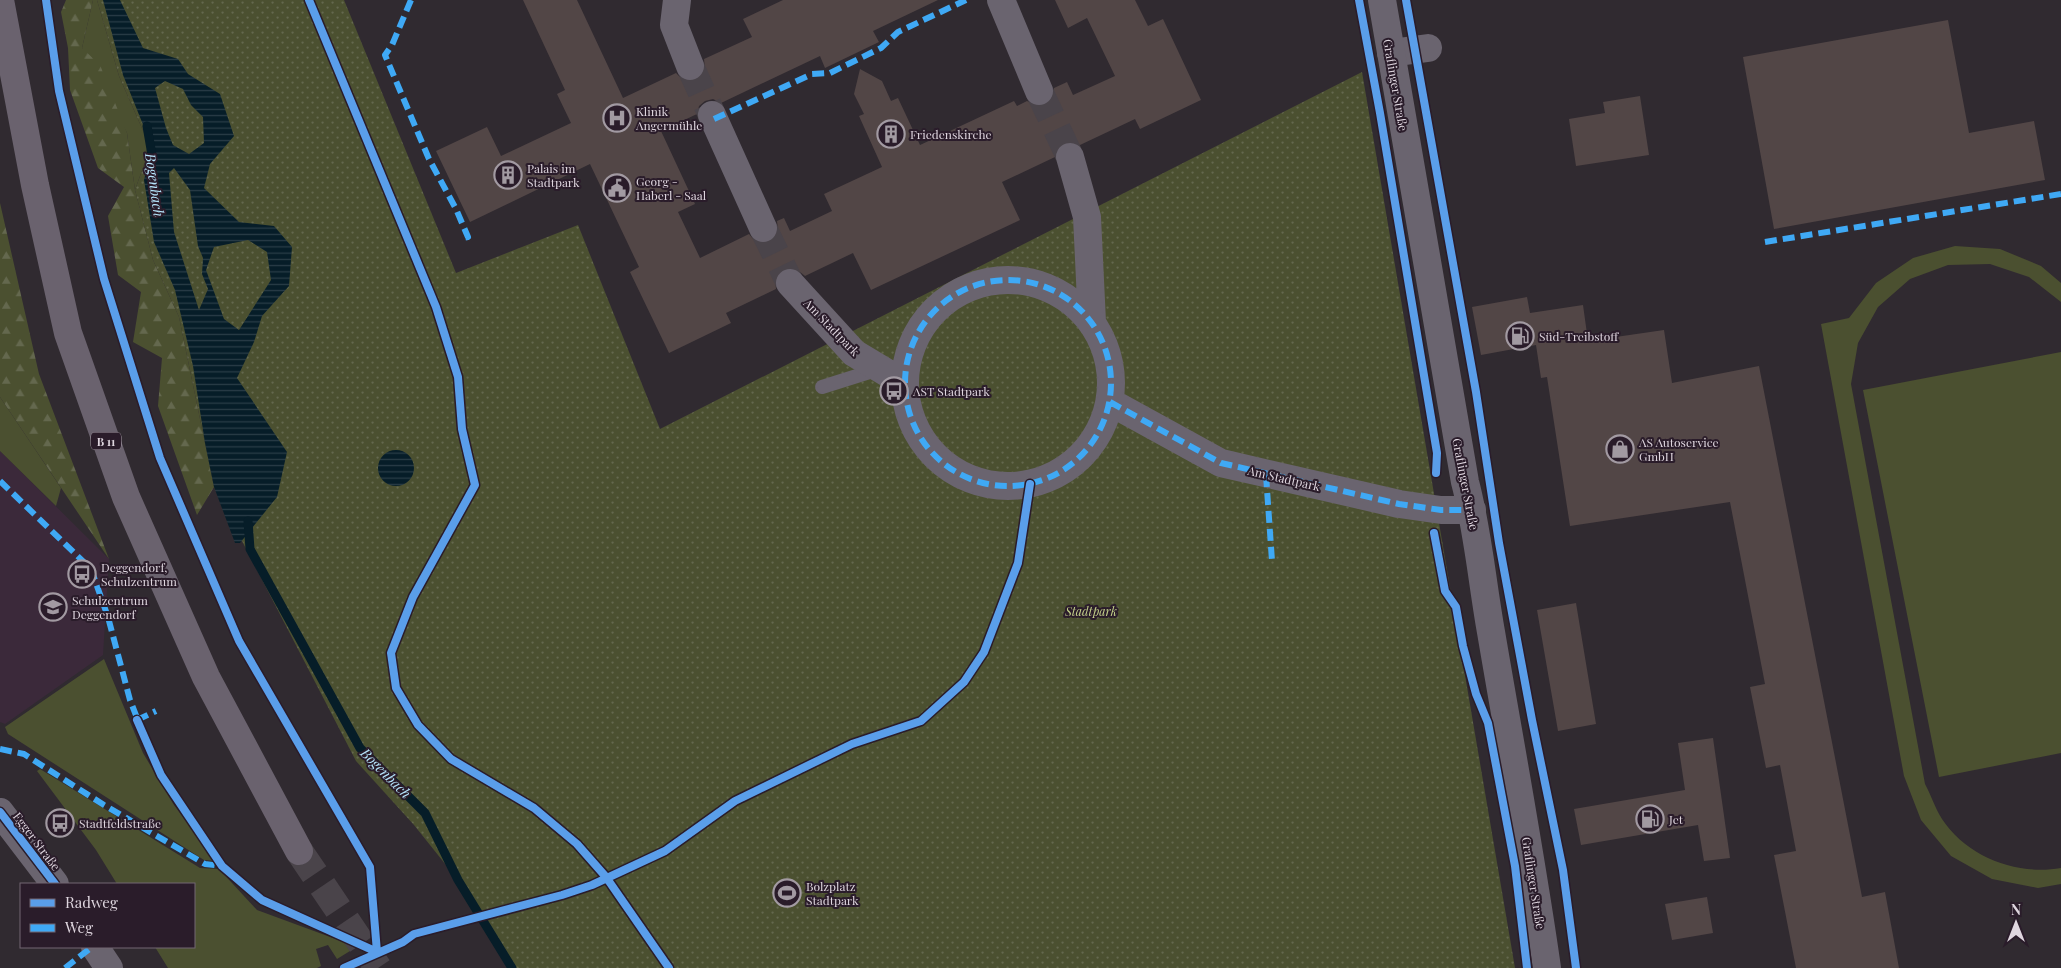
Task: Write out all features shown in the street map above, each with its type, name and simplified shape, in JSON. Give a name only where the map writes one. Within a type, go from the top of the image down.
[{"type":"highway","name":"B 11","points":[[0,0],[36,185],[68,333],[126,497],[206,678],[299,851]]},
{"type":"street","points":[[676,0],[674,25],[690,66]]},
{"type":"street","points":[[1001,0],[1039,91]]},
{"type":"street","name":"Graflinger Straße","points":[[1382,0],[1465,482],[1472,510],[1547,968]]},
{"type":"street","points":[[1391,53],[1428,48]]},
{"type":"street","points":[[712,114],[763,228]]},
{"type":"street","points":[[1070,157],[1086,217],[1092,322]]},
{"type":"street","points":[[994,281],[1031,282],[1065,297],[1092,322],[1105,347],[1112,374],[1110,402],[1105,421],[1096,439],[1078,460],[1056,476],[1030,484],[993,486],[958,474],[930,451],[910,419],[904,383],[911,347],[930,315],[959,292],[994,281]]},
{"type":"street","name":"Am Stadtpark","points":[[790,283],[854,353],[904,383]]},
{"type":"street","name":"Am Stadtpark","points":[[1110,402],[1221,463],[1399,504],[1441,510],[1472,510]]},
{"type":"street","name":"Egger Straße","points":[[0,812],[55,883]]},
{"type":"street","points":[[97,948],[109,968]]},
{"type":"lane","points":[[822,387],[879,369]]},
{"type":"shaded area","name":"Schulzentrum Deggendorf","points":[[0,451],[109,559],[103,655],[5,724],[0,722]]},
{"type":"green space","points":[[66,0],[93,0],[82,48],[100,65],[127,133],[135,190],[153,260],[179,317],[214,487],[197,515],[158,406],[162,358],[133,342],[141,292],[118,275],[108,216],[124,187],[98,168],[70,90],[68,48],[61,12]]},
{"type":"green space","points":[[93,0],[97,0],[119,76],[148,142],[145,162],[135,190],[127,133],[82,48]]},
{"type":"green space","name":"Stadtpark","points":[[97,0],[344,0],[456,273],[578,225],[660,429],[1362,72],[1515,968],[512,968],[458,880],[414,825],[356,761],[214,487],[179,317],[153,260],[135,190],[145,162],[148,142],[119,76]]},
{"type":"green space","points":[[0,203],[39,374],[109,559],[0,397]]},
{"type":"green space","points":[[1955,246],[2000,249],[2041,266],[2061,283],[2061,302],[2029,277],[1990,264],[1948,265],[1910,279],[1878,307],[1858,343],[1851,384],[1925,784],[1942,819],[1952,832],[1979,853],[1994,861],[2027,869],[2061,868],[2061,884],[2038,888],[1992,879],[1951,856],[1921,820],[1904,776],[1821,324],[1849,318],[1876,283],[1913,258]]},
{"type":"green space","points":[[2061,352],[2061,753],[1939,777],[1863,390]]},
{"type":"green space","points":[[0,397],[61,488],[56,506],[0,451]]},
{"type":"green space","points":[[104,659],[143,753],[174,805],[216,861],[204,860],[8,734],[5,727]]},
{"type":"green space","points":[[40,769],[200,868],[219,869],[257,910],[352,945],[350,951],[337,959],[328,945],[316,949],[321,966],[317,968],[168,968],[156,948],[195,948],[195,883],[116,883],[96,850],[37,771]]},
{"type":"water","points":[[103,0],[120,0],[143,48],[178,59],[188,74],[220,94],[234,136],[210,164],[204,188],[239,222],[274,226],[292,247],[289,286],[262,316],[254,342],[237,378],[287,452],[277,497],[240,543],[235,543],[214,487],[193,366],[175,290],[154,242],[144,180],[149,159],[150,142],[123,75]],"holes":[[[165,81],[183,89],[191,105],[203,117],[204,143],[189,154],[173,145],[166,128],[155,88]],[[174,168],[190,190],[198,246],[203,258],[202,274],[208,289],[199,310],[174,232],[169,173]],[[248,240],[267,252],[271,280],[239,330],[224,319],[206,270],[214,247]]]},
{"type":"water","points":[[396,450],[409,455],[414,468],[409,481],[396,486],[383,481],[378,468],[383,455]]},
{"type":"building","name":"Palais im Stadtpark","points":[[523,0],[577,0],[623,98],[676,73],[687,81],[696,80],[705,69],[704,59],[752,37],[743,19],[783,0],[938,0],[873,31],[879,42],[825,68],[820,56],[721,103],[713,99],[705,101],[699,106],[697,114],[661,131],[695,204],[678,212],[700,258],[749,234],[754,240],[761,243],[770,242],[778,230],[777,221],[784,218],[790,231],[832,211],[824,194],[882,167],[859,116],[864,114],[854,94],[860,69],[882,81],[891,101],[898,98],[920,145],[1014,101],[1017,106],[1027,101],[1037,106],[1045,106],[1052,100],[1054,88],[1067,82],[1073,95],[1115,76],[1087,18],[1068,28],[1055,0],[1135,0],[1148,26],[1163,19],[1201,100],[1140,129],[1135,119],[1080,145],[1073,142],[1065,142],[1058,146],[1055,157],[1002,182],[1020,220],[871,290],[853,253],[805,276],[795,268],[786,268],[779,272],[775,278],[776,289],[726,313],[731,323],[669,353],[630,272],[639,267],[590,164],[470,222],[436,151],[487,127],[501,156],[571,123],[557,94],[565,90]]},
{"type":"building","points":[[1948,20],[1969,133],[2034,121],[2045,180],[1774,229],[1743,57]]},
{"type":"building","points":[[1640,96],[1649,155],[1576,166],[1569,119],[1605,113],[1603,102]]},
{"type":"building","points":[[1527,297],[1530,313],[1583,305],[1588,341],[1664,330],[1672,383],[1759,366],[1862,897],[1885,892],[1899,968],[1796,968],[1774,855],[1796,851],[1780,765],[1766,768],[1750,687],[1765,684],[1730,502],[1570,526],[1547,377],[1541,378],[1536,345],[1481,355],[1472,307]]},
{"type":"building","points":[[1576,603],[1596,724],[1558,731],[1537,610]]},
{"type":"building","points":[[1713,738],[1730,858],[1704,861],[1698,825],[1581,845],[1574,809],[1685,790],[1678,743]]},
{"type":"building","points":[[1707,897],[1713,933],[1672,940],[1665,904]]},
{"type":"waterway","name":"Bogenbach","points":[[147,126],[152,155]]},
{"type":"waterway","name":"Bogenbach","points":[[248,521],[250,549],[360,748],[425,813],[458,880],[512,968]]},
{"type":"tunnel","points":[[690,66],[712,115]]},
{"type":"tunnel","points":[[1039,91],[1070,157]]},
{"type":"tunnel","points":[[763,228],[790,283]]},
{"type":"tunnel","points":[[299,851],[378,968]]},
{"type":"marked path","points":[[411,0],[392,45],[385,55],[429,159],[456,209],[468,237],[463,238]]},
{"type":"marked path","points":[[714,119],[812,74],[830,73],[881,48],[898,32],[966,0]]},
{"type":"marked path","points":[[1765,242],[2061,194]]},
{"type":"marked path","points":[[1008,280],[1028,282],[1047,288],[1056,292],[1081,310],[1099,335],[1103,344],[1109,363],[1111,383],[1109,403],[1103,422],[1099,431],[1081,456],[1056,474],[1047,478],[1028,484],[1008,486],[988,484],[969,478],[960,474],[935,456],[917,431],[913,422],[907,403],[905,383],[907,363],[913,344],[917,335],[935,310],[960,292],[969,288],[988,282],[1008,280]]},
{"type":"marked path","points":[[1110,402],[1221,463],[1399,504],[1441,510],[1472,510]]},
{"type":"marked path","points":[[1266,475],[1272,561]]},
{"type":"marked path","points":[[0,481],[91,569],[108,617],[130,700],[139,723]]},
{"type":"marked path","points":[[137,720],[156,711]]},
{"type":"marked path","points":[[0,749],[24,754],[104,805],[205,864],[222,866]]},
{"type":"marked path","points":[[65,968],[91,948]]},
{"type":"cycle path","points":[[46,0],[59,91],[104,279],[160,458],[239,641],[370,867],[377,952]]},
{"type":"cycle path","points":[[309,0],[436,307],[458,377],[462,429],[475,485],[413,597],[391,653],[396,688],[418,725],[451,759],[534,808],[577,844],[606,877],[669,968]]},
{"type":"cycle path","points":[[1359,0],[1380,113],[1437,453],[1436,473]]},
{"type":"cycle path","points":[[1406,0],[1476,392],[1499,543],[1532,720],[1563,870],[1576,968]]},
{"type":"cycle path","points":[[344,968],[403,942],[414,934],[562,895],[592,885],[665,851],[735,801],[852,744],[921,721],[964,682],[984,652],[1018,563],[1030,484]]},
{"type":"cycle path","points":[[1434,533],[1445,591],[1456,607],[1463,646],[1476,694],[1488,723],[1515,866],[1527,968]]},
{"type":"cycle path","points":[[137,720],[161,775],[222,866],[262,900],[377,952]]},
{"type":"cycle path","points":[[0,812],[54,883]]},
{"type":"place","name":"Klinik Angermühle","points":[[617,118]]},
{"type":"place","name":"Friedenskirche","points":[[891,134]]},
{"type":"place","name":"Palais im Stadtpark","points":[[508,175]]},
{"type":"place","name":"Georg - Haberl - Saal","points":[[617,188]]},
{"type":"place","name":"Süd-Treibstoff","points":[[1520,336]]},
{"type":"place","name":"AST Stadtpark","points":[[894,391]]},
{"type":"place","name":"AS Autoservice GmbH","points":[[1620,449]]},
{"type":"place","name":"Deggendorf, Schulzentrum","points":[[82,574]]},
{"type":"place","name":"Schulzentrum Deggendorf","points":[[53,607]]},
{"type":"place","name":"Jet","points":[[1650,819]]},
{"type":"place","name":"Stadtfeldstraße","points":[[60,823]]},
{"type":"place","name":"Bolzplatz Stadtpark","points":[[787,893]]}]
